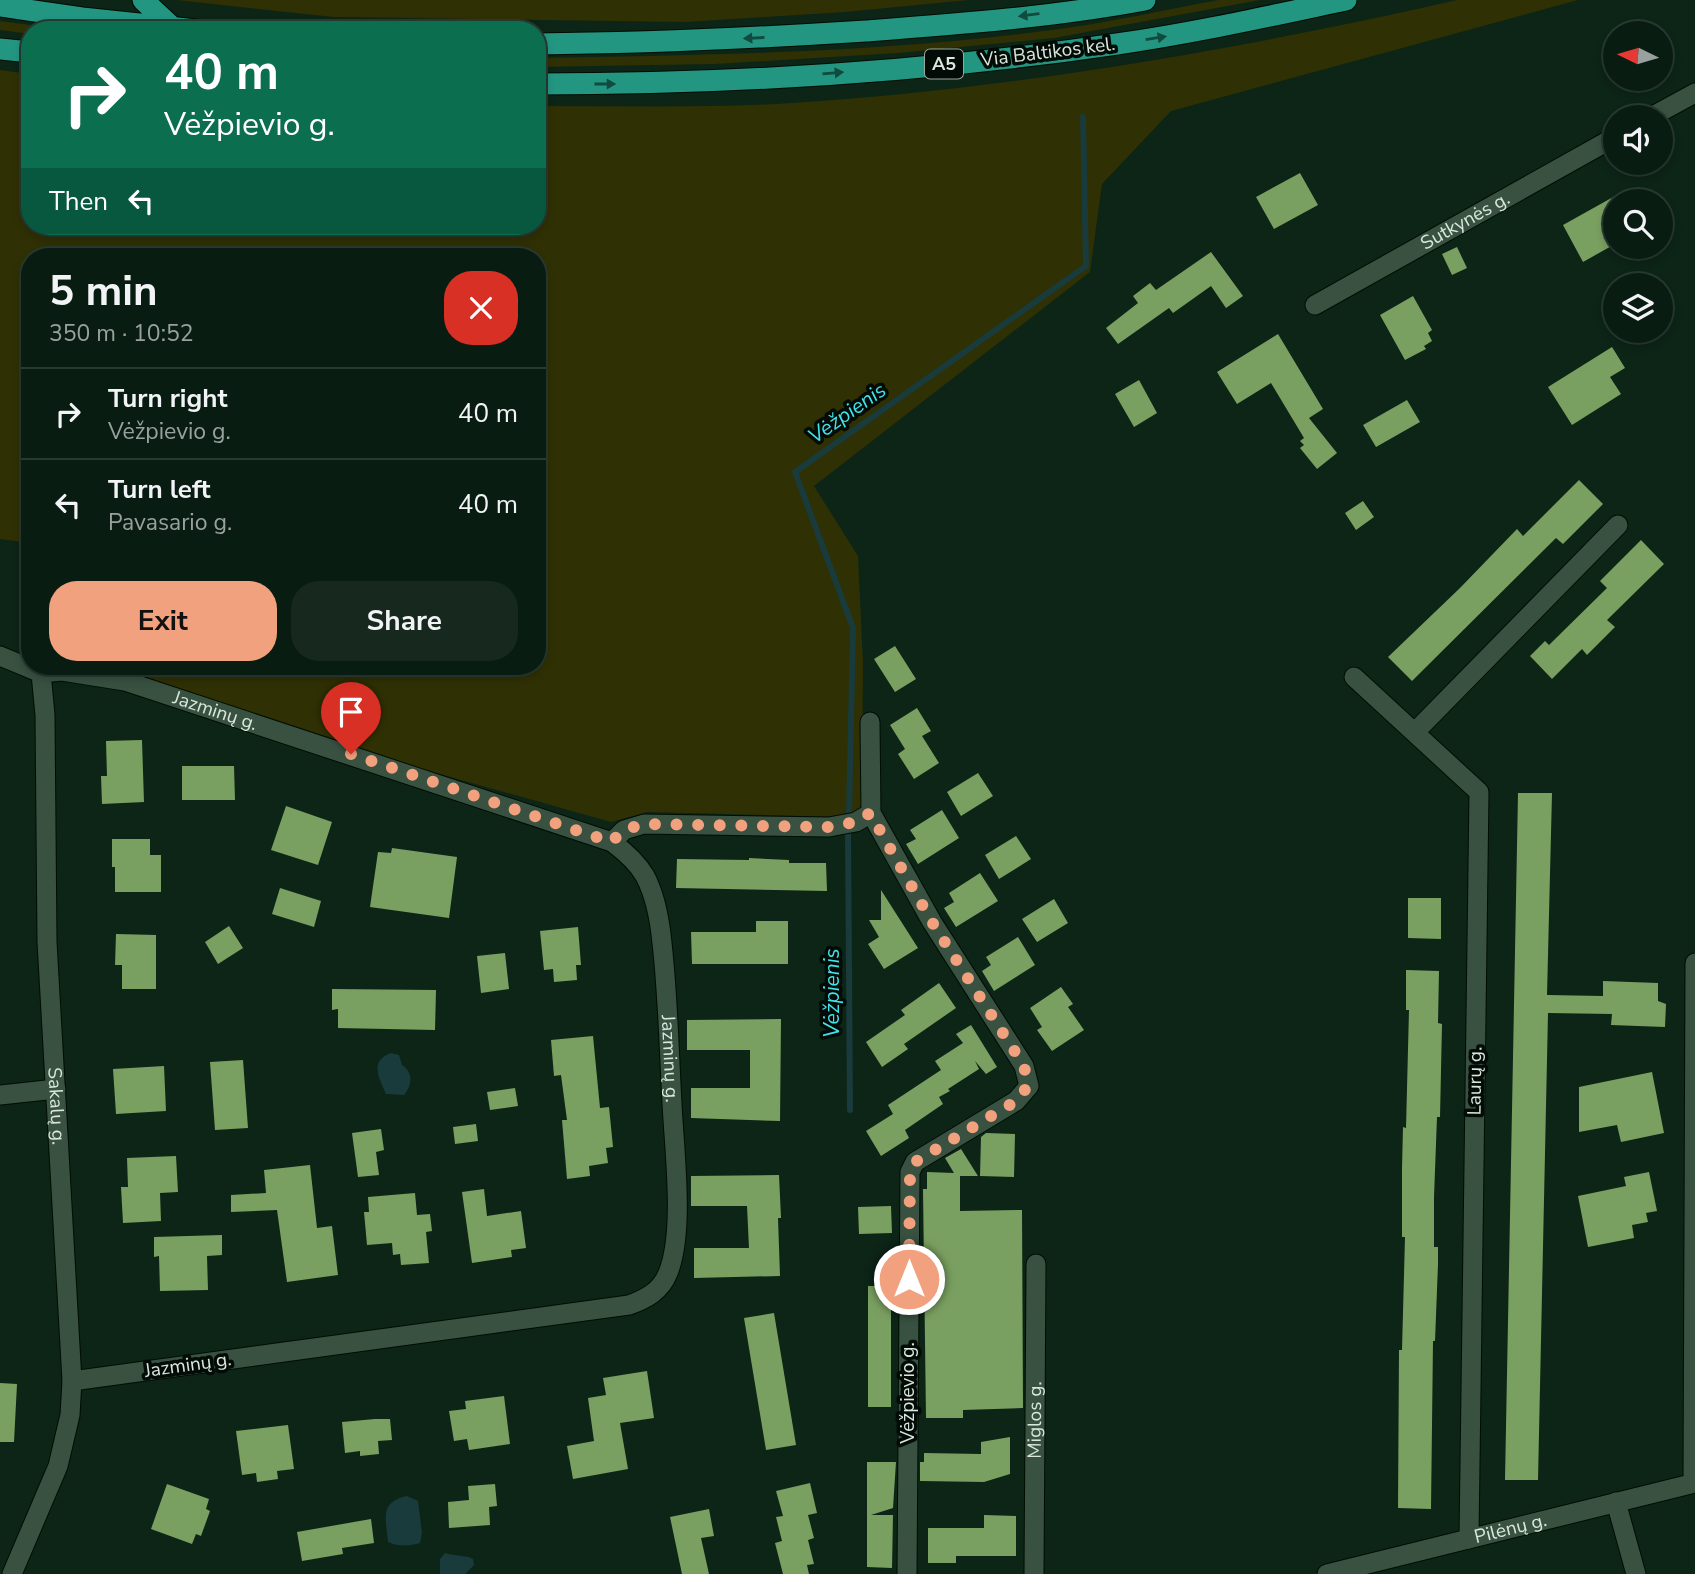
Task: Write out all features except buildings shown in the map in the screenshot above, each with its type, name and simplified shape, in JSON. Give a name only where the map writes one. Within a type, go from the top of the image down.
[{"type":"highway","points":[[143,0],[166,21]]},
{"type":"highway","name":"Via Baltikos kel.","points":[[546,44],[637,44],[750,39],[948,25],[1145,0]]},
{"type":"highway","name":"Via Baltikos kel.","points":[[546,84],[744,80],[971,62],[1180,34],[1346,0]]},
{"type":"highway","points":[[0,6],[118,21]]},
{"type":"highway","points":[[0,49],[21,51]]},
{"type":"street","points":[[1673,105],[1695,93]]},
{"type":"street","name":"Sutkynės g.","points":[[1315,305],[1603,144]]},
{"type":"street","points":[[1415,732],[1618,525]]},
{"type":"street","points":[[0,656],[21,665]]},
{"type":"street","name":"Sakalų g.","points":[[12,1574],[58,1466],[70,1415],[72,1381],[47,942],[45,715],[41,675]]},
{"type":"street","name":"Jazminų g.","points":[[72,1381],[629,1305],[645,1300],[667,1276],[674,1254],[677,1224],[662,941],[655,907],[644,876],[630,856],[611,842],[125,681],[87,675]]},
{"type":"street","name":"Laurų g.","points":[[1354,677],[1479,792],[1469,1539]]},
{"type":"street","points":[[611,842],[624,830],[644,824],[829,827],[856,822],[870,813],[870,722]]},
{"type":"street","name":"Vėžpievio g.","points":[[870,813],[932,922],[1024,1066],[1028,1086],[1016,1101],[915,1162],[910,1172],[906,1574]]},
{"type":"street","points":[[1694,1483],[1695,963]]},
{"type":"street","points":[[0,1095],[57,1089]]},
{"type":"street","name":"Miglos g.","points":[[1034,1574],[1036,1264]]},
{"type":"street","name":"Pilėnų g.","points":[[1327,1574],[1694,1483]]},
{"type":"street","points":[[1616,1502],[1636,1574]]},
{"type":"shaded area","points":[[176,0],[969,0],[845,12],[685,22],[333,17]]},
{"type":"shaded area","points":[[1219,0],[1260,0],[1054,38],[898,53],[715,64],[546,67],[546,58],[795,52],[924,44],[1094,24]]},
{"type":"shaded area","points":[[1457,0],[1578,0],[1171,111],[1102,184],[1090,272],[814,486],[858,556],[863,662],[862,811],[836,817],[647,812],[611,822],[87,675],[546,675],[546,248],[21,248],[21,542],[0,539],[0,70],[21,73],[21,235],[546,235],[546,106],[776,104],[948,89],[1203,52]]},
{"type":"shaded area","points":[[0,21],[21,24],[21,33],[0,30]]},
{"type":"water","points":[[391,1053],[399,1055],[402,1065],[410,1075],[409,1087],[404,1095],[386,1094],[379,1076],[380,1061]]},
{"type":"water","points":[[407,1496],[418,1501],[422,1533],[420,1543],[404,1546],[392,1544],[388,1542],[386,1513],[392,1502]]},
{"type":"water","points":[[445,1553],[473,1559],[474,1565],[465,1574],[440,1574],[440,1559]]},
{"type":"waterway","name":"Vėžpienis","points":[[849,814],[853,628],[795,472],[1086,266],[1083,117]]},
{"type":"waterway","name":"Vėžpienis","points":[[848,833],[850,1110]]},
{"type":"route","points":[[351,754],[611,842],[624,830],[644,824],[829,827],[856,822],[870,813],[932,922],[1024,1066],[1028,1086],[1016,1101],[915,1162],[910,1172],[909,1279]]}]
